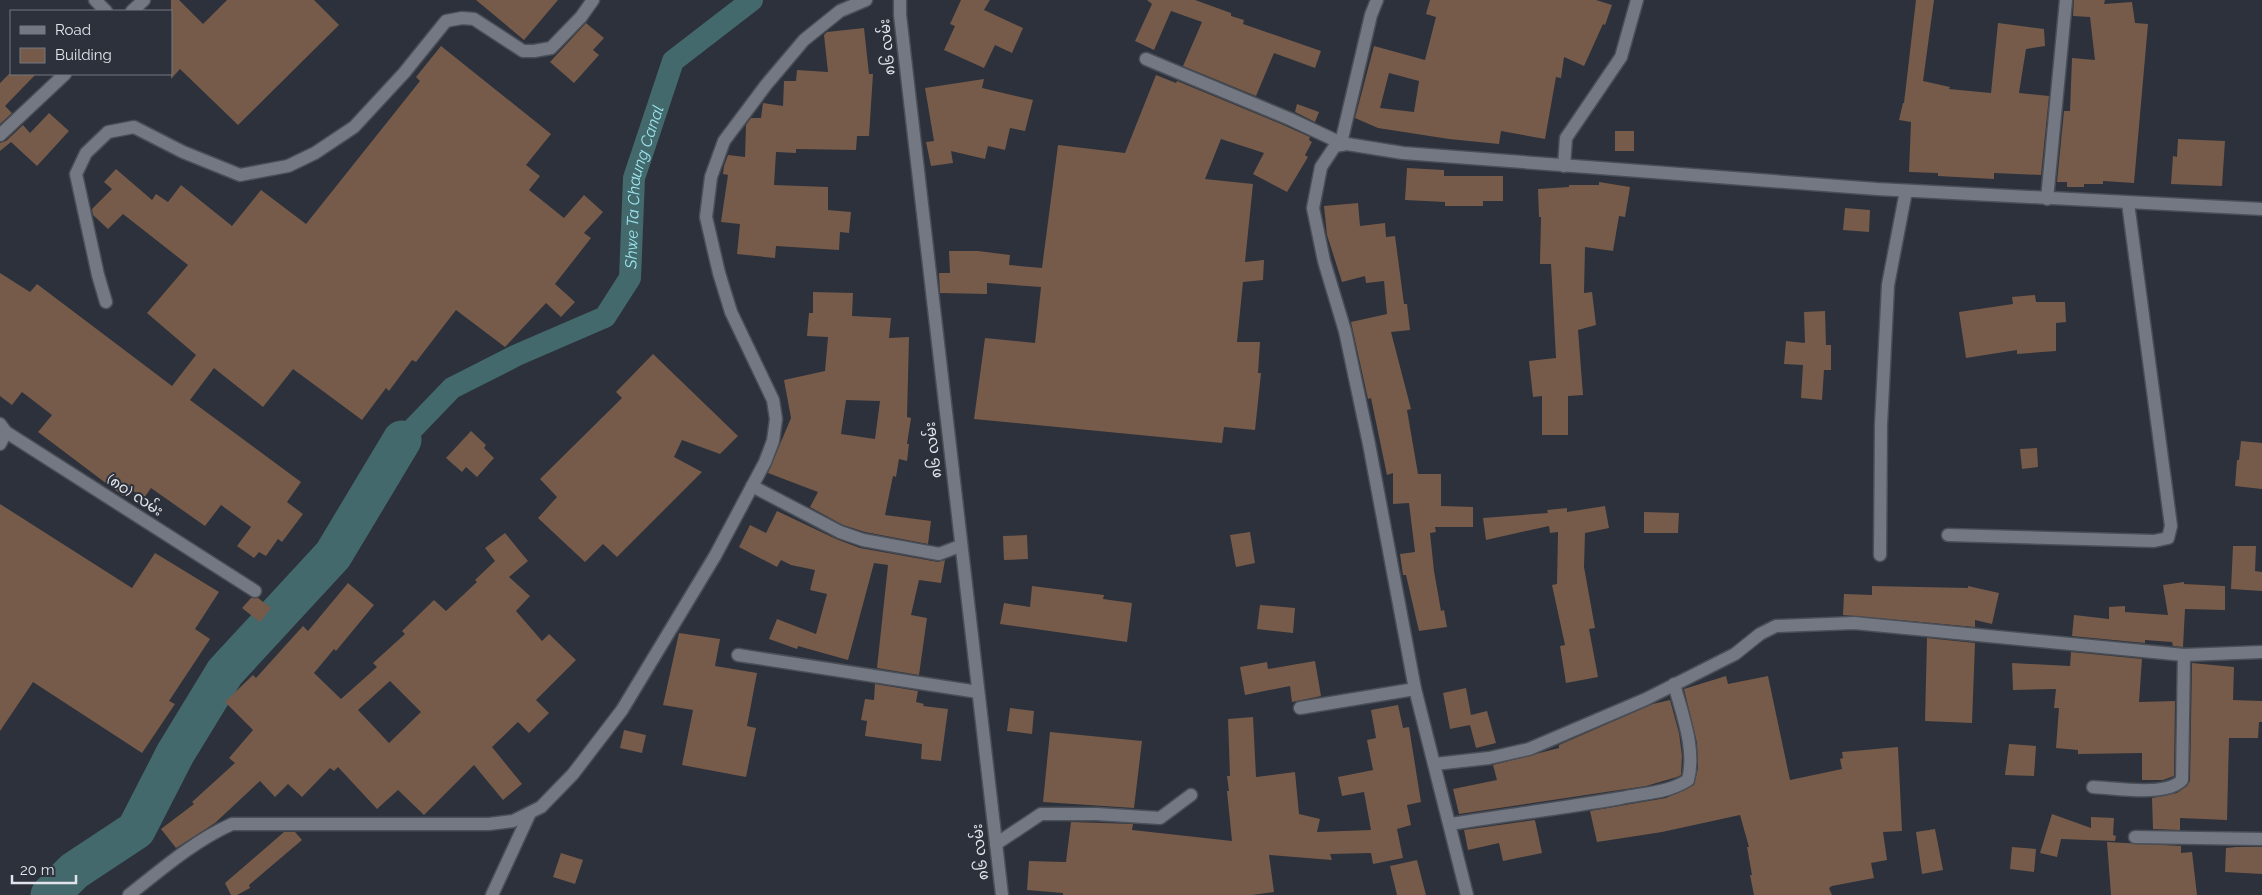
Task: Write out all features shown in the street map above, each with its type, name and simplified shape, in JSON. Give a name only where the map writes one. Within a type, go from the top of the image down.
[{"type":"street","points":[[95,0],[105,10]]},
{"type":"street","points":[[133,10],[144,0]]},
{"type":"street","points":[[106,302],[98,275],[76,174],[86,153],[108,132],[134,128],[183,152],[240,175],[288,166],[315,153],[354,127],[404,73],[446,21],[462,18],[474,20],[524,51],[534,51],[551,48],[581,17],[593,0]]},
{"type":"street","points":[[129,895],[177,857],[213,832],[232,824],[489,824],[513,821],[541,807],[573,774],[622,710],[715,556],[752,486],[773,441],[776,419],[773,400],[731,312],[719,273],[706,217],[711,177],[724,141],[766,84],[804,40],[840,11],[866,0]]},
{"type":"street","name":"၈၆ လမ်း","points":[[900,0],[923,229],[1002,895]]},
{"type":"street","points":[[1341,144],[1371,15],[1377,0]]},
{"type":"street","points":[[1564,166],[1566,138],[1621,57],[1638,0]]},
{"type":"street","points":[[2047,199],[2066,0]]},
{"type":"street","points":[[1146,59],[1290,118],[1341,144],[1403,154],[1906,191],[2262,210]]},
{"type":"street","points":[[0,134],[64,75]]},
{"type":"street","points":[[1341,144],[1335,146],[1321,167],[1313,208],[1324,261],[1345,331],[1369,444],[1415,689],[1468,895]]},
{"type":"street","points":[[1880,555],[1881,433],[1888,285],[1906,191]]},
{"type":"street","points":[[1948,535],[2154,541],[2168,538],[2171,526],[2128,203]]},
{"type":"street","points":[[0,444],[3,428]]},
{"type":"street","name":"(၈၀) လမ်း","points":[[3,428],[255,591]]},
{"type":"street","points":[[752,486],[840,532],[863,540],[939,554],[960,546]]},
{"type":"street","points":[[1434,764],[1489,758],[1529,749],[1619,711],[1735,654],[1760,634],[1776,626],[1854,623],[2184,655],[2262,652]]},
{"type":"street","points":[[738,655],[978,692]]},
{"type":"street","points":[[2093,787],[2164,790],[2176,787],[2182,780],[2184,655]]},
{"type":"street","points":[[1450,824],[1661,792],[1679,786],[1688,780],[1691,769],[1690,748],[1674,684]]},
{"type":"street","points":[[1300,708],[1415,689]]},
{"type":"street","points":[[996,844],[1041,814],[1096,814],[1160,818],[1191,795]]},
{"type":"street","points":[[492,895],[529,814]]},
{"type":"street","points":[[2134,837],[2262,839]]},
{"type":"building","points":[[171,0],[179,0],[203,24],[227,0],[314,0],[339,25],[238,125],[180,69],[171,79]]},
{"type":"building","points":[[476,0],[558,0],[524,40]]},
{"type":"building","points":[[961,0],[990,0],[984,10],[1023,28],[1012,53],[995,45],[984,68],[944,50],[955,26],[950,24]]},
{"type":"building","points":[[1147,0],[1195,0],[1231,13],[1231,16],[1244,20],[1243,24],[1321,51],[1315,68],[1274,53],[1256,96],[1183,66],[1202,22],[1171,11],[1154,50],[1135,41],[1152,4]]},
{"type":"building","points":[[1430,0],[1596,0],[1612,5],[1605,25],[1603,24],[1584,66],[1564,57],[1561,78],[1556,77],[1545,139],[1501,131],[1499,144],[1449,139],[1378,128],[1355,118],[1374,46],[1425,60],[1436,17],[1426,14]],"holes":[[[1389,73],[1419,81],[1414,112],[1380,108]]]},
{"type":"building","points":[[1916,0],[1934,0],[1923,81],[1950,87],[1949,89],[1991,93],[1998,23],[2044,29],[2045,46],[2026,49],[2019,93],[2049,96],[2041,175],[1994,173],[1994,179],[1938,176],[1938,173],[1909,172],[1911,122],[1899,120],[1904,103]]},
{"type":"building","points":[[2074,0],[2105,0],[2104,4],[2132,2],[2135,23],[2148,24],[2134,183],[2103,181],[2103,184],[2084,184],[2084,187],[2067,187],[2067,182],[2057,182],[2064,111],[2070,111],[2072,58],[2095,60],[2090,17],[2073,16]]},
{"type":"building","points":[[586,23],[604,38],[593,50],[599,55],[574,83],[550,62]]},
{"type":"building","points":[[864,28],[869,74],[873,74],[869,136],[857,136],[856,150],[796,149],[796,153],[776,152],[774,185],[828,187],[828,210],[851,212],[849,233],[840,232],[839,250],[776,246],[775,258],[737,254],[740,224],[721,222],[728,175],[723,174],[728,155],[745,157],[746,125],[751,118],[761,118],[763,103],[783,106],[784,81],[796,81],[797,70],[828,72],[824,35],[827,32]]},
{"type":"building","points":[[441,46],[551,134],[526,165],[540,176],[529,190],[564,218],[584,195],[603,212],[584,233],[591,238],[555,284],[575,302],[561,317],[546,303],[505,347],[456,310],[416,362],[412,360],[389,391],[386,388],[362,420],[293,369],[263,407],[214,368],[190,400],[301,482],[287,502],[303,514],[282,542],[278,539],[266,556],[259,552],[254,558],[237,546],[251,527],[221,505],[205,526],[151,488],[144,498],[129,488],[123,496],[38,432],[52,415],[22,392],[12,405],[0,396],[0,273],[30,292],[37,284],[172,386],[196,355],[147,313],[188,265],[123,214],[108,229],[93,215],[92,209],[112,189],[104,182],[116,169],[152,200],[156,194],[168,202],[181,185],[232,226],[261,190],[306,224],[420,81],[416,77]]},
{"type":"building","points":[[9,74],[35,75],[5,106],[12,113],[0,124],[0,83]]},
{"type":"building","points":[[1156,75],[1176,83],[1177,81],[1281,124],[1310,137],[1309,140],[1312,142],[1305,155],[1308,157],[1287,192],[1253,174],[1264,153],[1221,139],[1205,179],[1253,184],[1245,262],[1264,260],[1263,280],[1243,282],[1237,342],[1260,342],[1258,373],[1261,373],[1255,430],[1224,427],[1222,443],[974,419],[985,338],[1035,343],[1041,287],[987,283],[987,294],[940,293],[939,273],[950,273],[949,251],[978,251],[1010,255],[1009,265],[1042,268],[1058,145],[1125,153]]},
{"type":"building","points":[[984,79],[982,88],[1033,100],[1025,131],[1010,128],[1005,150],[988,146],[985,159],[951,151],[953,163],[931,166],[926,142],[934,141],[925,88]]},
{"type":"building","points":[[1297,104],[1319,112],[1315,122],[1295,112]]},
{"type":"building","points":[[49,113],[69,131],[37,166],[11,142],[0,151],[0,143],[6,141],[23,125],[30,133]]},
{"type":"building","points":[[1615,131],[1634,131],[1634,151],[1615,151]]},
{"type":"building","points":[[2178,139],[2225,141],[2222,186],[2171,184],[2173,156],[2177,157]]},
{"type":"building","points":[[1407,168],[1444,170],[1444,176],[1503,176],[1503,201],[1483,201],[1483,206],[1445,206],[1445,202],[1405,200]]},
{"type":"building","points":[[1599,182],[1630,187],[1625,217],[1619,216],[1613,251],[1585,247],[1584,293],[1592,292],[1596,325],[1578,330],[1583,395],[1568,396],[1568,435],[1542,435],[1542,396],[1533,397],[1529,361],[1556,358],[1551,264],[1540,264],[1541,217],[1539,217],[1538,189],[1569,187],[1569,185],[1599,185]]},
{"type":"building","points":[[1358,203],[1360,226],[1385,223],[1386,237],[1395,236],[1404,304],[1407,304],[1410,330],[1391,332],[1411,409],[1407,410],[1418,474],[1441,474],[1441,506],[1473,507],[1473,527],[1435,527],[1436,532],[1430,533],[1441,611],[1444,610],[1447,627],[1419,631],[1406,575],[1403,575],[1400,554],[1415,552],[1409,503],[1393,504],[1393,473],[1387,475],[1371,398],[1368,399],[1351,322],[1387,314],[1384,281],[1366,283],[1365,276],[1342,282],[1327,235],[1324,206]]},
{"type":"building","points":[[1845,208],[1870,210],[1869,232],[1843,230]]},
{"type":"building","points":[[813,292],[853,293],[852,316],[891,318],[889,338],[909,337],[907,417],[911,418],[907,444],[909,444],[907,461],[899,459],[896,477],[893,476],[885,515],[931,521],[928,544],[865,532],[843,525],[810,507],[818,492],[768,473],[791,418],[784,380],[825,371],[828,337],[807,336],[809,313],[813,313]],"holes":[[[846,400],[880,401],[875,439],[841,434]]]},
{"type":"building","points":[[2035,295],[2036,302],[2065,302],[2066,322],[2056,323],[2056,351],[2017,354],[2017,350],[1966,358],[1959,312],[2013,304],[2012,297]]},
{"type":"building","points":[[1825,311],[1826,345],[1831,345],[1831,370],[1824,370],[1822,400],[1801,398],[1803,365],[1784,364],[1786,341],[1805,343],[1804,312]]},
{"type":"building","points":[[653,354],[738,436],[720,454],[682,440],[674,457],[702,472],[617,557],[603,544],[585,562],[538,518],[557,497],[540,479],[622,398],[616,392]]},
{"type":"building","points":[[471,431],[486,445],[484,448],[494,458],[477,477],[466,467],[462,472],[446,458]]},
{"type":"building","points":[[2241,441],[2262,443],[2262,489],[2235,486]]},
{"type":"building","points":[[2037,448],[2038,467],[2022,469],[2020,449]]},
{"type":"building","points":[[0,504],[132,588],[155,553],[219,592],[195,629],[210,639],[169,701],[175,704],[142,753],[33,682],[0,731]]},
{"type":"building","points":[[1605,506],[1609,528],[1585,533],[1584,567],[1595,628],[1589,629],[1598,677],[1566,683],[1560,646],[1565,645],[1552,585],[1557,584],[1558,532],[1550,533],[1549,526],[1486,540],[1483,518],[1548,513],[1547,510],[1567,508],[1567,512]]},
{"type":"building","points":[[777,511],[836,539],[860,548],[938,562],[945,560],[941,583],[919,580],[911,615],[927,618],[919,675],[877,668],[888,565],[874,563],[848,660],[798,646],[797,649],[769,639],[777,619],[816,634],[827,594],[810,590],[815,570],[791,565],[781,560],[777,567],[739,547],[750,525],[766,533]]},
{"type":"building","points":[[1644,512],[1679,513],[1678,533],[1644,533]]},
{"type":"building","points":[[1250,532],[1255,563],[1236,567],[1230,535]]},
{"type":"building","points":[[505,533],[528,561],[509,577],[530,596],[516,611],[542,641],[549,634],[576,660],[536,700],[549,713],[529,733],[518,722],[492,747],[522,784],[503,800],[474,765],[424,815],[398,790],[377,809],[338,767],[334,771],[330,768],[302,797],[288,784],[275,797],[260,781],[215,823],[176,848],[161,829],[194,804],[192,802],[235,763],[229,758],[253,730],[225,702],[253,675],[256,678],[303,626],[308,631],[348,583],[374,605],[336,651],[334,649],[314,673],[341,699],[377,667],[373,663],[405,634],[402,631],[434,600],[446,611],[477,582],[475,580],[495,561],[485,548]],"holes":[[[390,681],[421,712],[389,743],[358,710]]]},
{"type":"building","points":[[1027,535],[1028,559],[1004,560],[1003,536]]},
{"type":"building","points":[[2233,546],[2256,546],[2255,571],[2262,572],[2262,591],[2231,589]]},
{"type":"building","points":[[2184,582],[2184,584],[2225,586],[2225,610],[2185,609],[2183,647],[2173,646],[2172,642],[2145,640],[2145,643],[2072,636],[2074,615],[2109,619],[2109,607],[2125,606],[2125,612],[2168,615],[2163,585]]},
{"type":"building","points":[[1032,586],[1104,595],[1103,599],[1132,603],[1127,642],[1000,624],[1004,603],[1030,607]]},
{"type":"building","points":[[1872,586],[1968,588],[1968,586],[1999,593],[1992,624],[1975,620],[1975,627],[1843,615],[1844,594],[1872,595]]},
{"type":"building","points":[[251,598],[258,598],[271,608],[260,622],[242,608]]},
{"type":"building","points":[[1260,605],[1295,608],[1293,633],[1257,629]]},
{"type":"building","points":[[679,633],[720,639],[715,666],[757,673],[747,726],[756,728],[746,777],[682,765],[693,710],[663,705]]},
{"type":"building","points":[[1927,638],[1975,643],[1972,723],[1925,721]]},
{"type":"building","points":[[2071,652],[2142,659],[2139,702],[2175,701],[2174,776],[2163,780],[2142,780],[2142,753],[2078,754],[2078,750],[2056,748],[2059,708],[2054,708],[2056,689],[2013,690],[2012,663],[2070,666]]},
{"type":"building","points":[[1315,661],[1321,696],[1292,702],[1290,686],[1245,695],[1240,667],[1267,662],[1268,669]]},
{"type":"building","points":[[2192,663],[2234,667],[2233,700],[2262,701],[2262,722],[2259,722],[2258,738],[2229,738],[2227,820],[2180,818],[2180,830],[2153,829],[2152,798],[2177,793],[2187,786],[2190,781]]},
{"type":"building","points":[[1726,676],[1728,684],[1768,676],[1790,780],[1842,769],[1840,759],[1843,758],[1842,752],[1898,747],[1902,831],[1883,832],[1887,860],[1871,863],[1874,878],[1832,886],[1829,888],[1832,895],[1754,895],[1747,847],[1749,847],[1740,815],[1662,832],[1597,842],[1590,811],[1666,798],[1694,785],[1698,768],[1697,743],[1684,689]]},
{"type":"building","points":[[875,684],[918,691],[916,702],[924,704],[923,706],[948,709],[941,761],[921,759],[922,744],[865,736],[867,721],[861,720],[865,699],[874,700]]},
{"type":"building","points":[[1466,688],[1471,715],[1487,711],[1496,743],[1476,748],[1470,725],[1450,729],[1443,693]]},
{"type":"building","points":[[1670,700],[1679,733],[1682,756],[1681,775],[1646,786],[1459,814],[1453,789],[1497,780],[1493,765],[1559,748],[1559,745],[1653,704]]},
{"type":"building","points":[[1398,705],[1403,728],[1409,727],[1421,802],[1407,805],[1411,825],[1397,829],[1403,858],[1373,864],[1371,853],[1330,854],[1332,860],[1269,855],[1274,892],[1252,895],[1063,895],[1063,893],[1027,890],[1029,861],[1066,862],[1071,822],[1133,824],[1132,830],[1232,841],[1227,791],[1229,791],[1227,776],[1230,776],[1228,719],[1253,717],[1256,777],[1295,772],[1299,814],[1320,819],[1317,832],[1371,830],[1364,792],[1342,796],[1338,777],[1373,770],[1367,740],[1376,738],[1371,710]]},
{"type":"building","points":[[1010,708],[1034,711],[1032,734],[1007,731]]},
{"type":"building","points":[[624,730],[646,735],[642,753],[620,748]]},
{"type":"building","points":[[1050,732],[1142,741],[1134,808],[1043,802]]},
{"type":"building","points":[[2009,744],[2036,746],[2034,776],[2005,775]]},
{"type":"building","points":[[2052,814],[2091,828],[2091,817],[2114,818],[2113,835],[2116,836],[2115,841],[2061,839],[2057,857],[2040,853]]},
{"type":"building","points":[[1535,820],[1542,853],[1503,861],[1499,843],[1468,850],[1464,830]]},
{"type":"building","points":[[1935,829],[1943,870],[1922,874],[1916,832]]},
{"type":"building","points":[[284,832],[295,832],[302,840],[249,885],[250,888],[237,895],[231,895],[225,883]]},
{"type":"building","points":[[2107,842],[2181,846],[2181,853],[2192,852],[2197,895],[2111,895]]},
{"type":"building","points":[[2012,847],[2036,849],[2034,872],[2010,869]]},
{"type":"building","points":[[2262,847],[2262,874],[2225,872],[2226,848]]},
{"type":"building","points":[[561,853],[583,860],[575,884],[553,877]]},
{"type":"building","points":[[1417,860],[1426,895],[1397,895],[1390,866]]},
{"type":"waterway","name":"Shwe Ta Chaung Canal","points":[[402,440],[452,388],[517,355],[605,317],[630,278],[634,178],[673,61],[752,0]]},
{"type":"waterway","points":[[50,895],[74,871],[136,830],[175,754],[225,672],[333,555],[402,440]]}]
